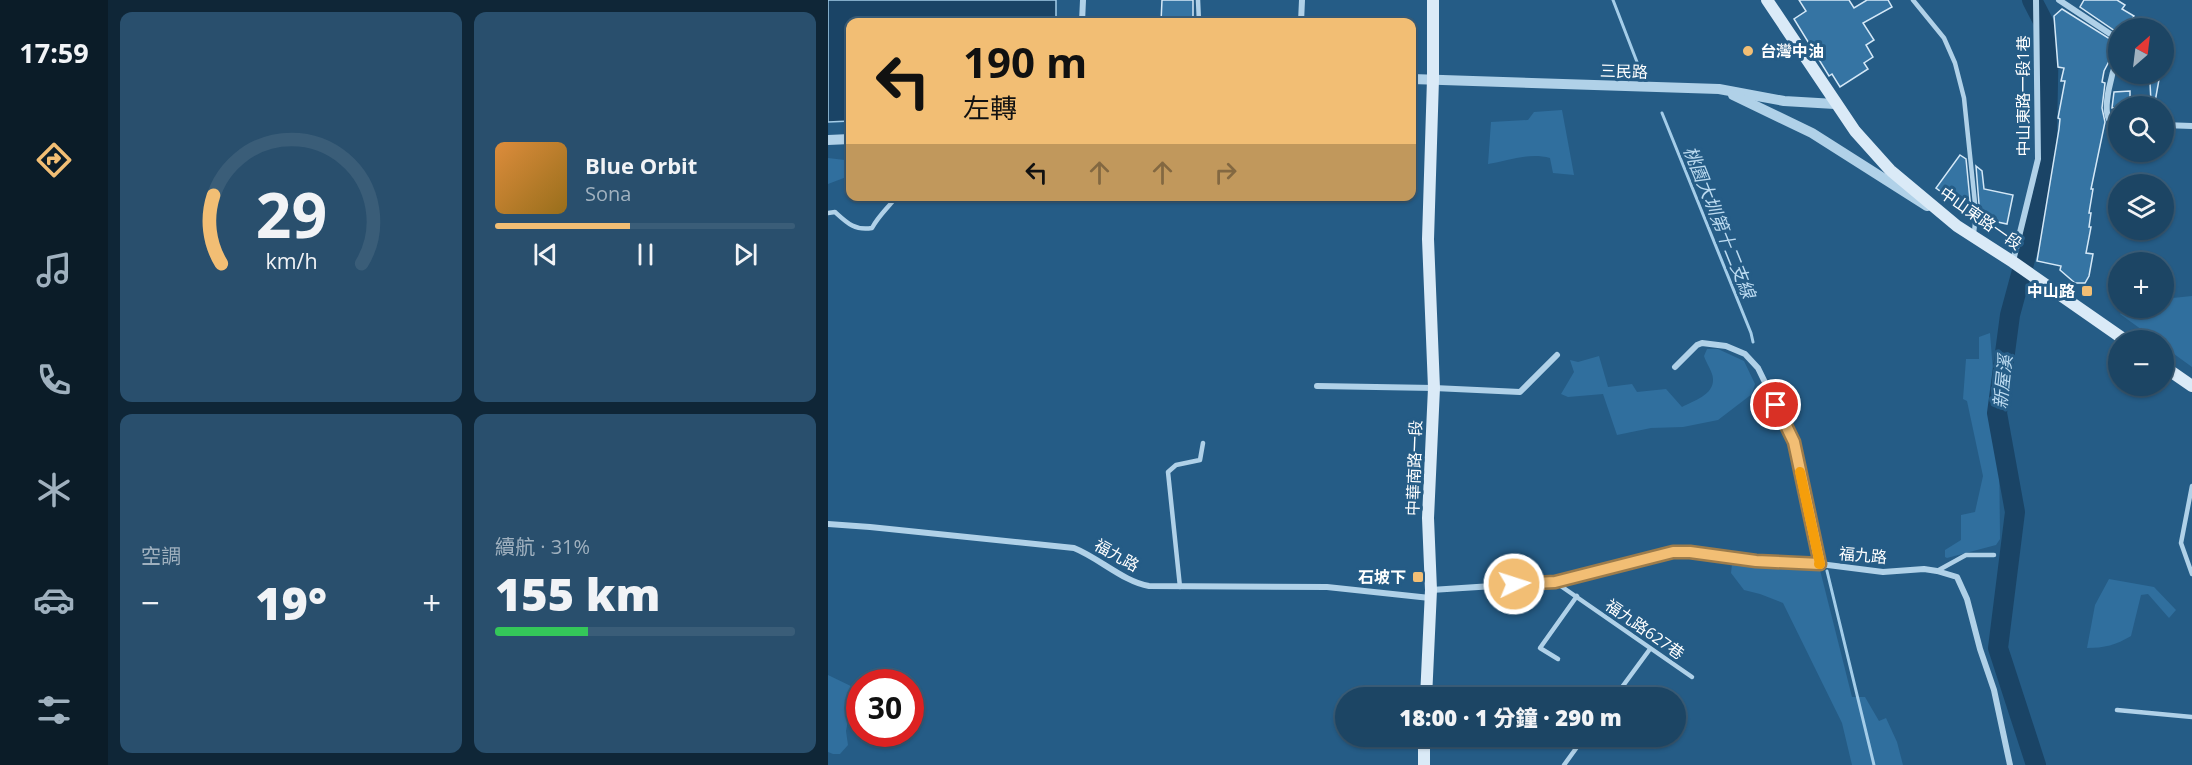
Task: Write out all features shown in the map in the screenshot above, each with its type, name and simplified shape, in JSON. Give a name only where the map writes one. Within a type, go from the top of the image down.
[{"type":"main road","name":"中華南路一段","points":[[1426,687],[1430,594],[1428,518],[1434,388],[1428,239],[1433,0]]},
{"type":"main road","points":[[1767,0],[1835,104]]},
{"type":"main road","name":"中山東路一段","points":[[1835,104],[1855,131],[1890,170],[1957,226],[2014,262],[2110,330]]},
{"type":"main road","points":[[2174,373],[2190,383]]},
{"type":"main road","points":[[1424,747],[1424,765]]},
{"type":"street","points":[[1082,18],[1083,0]]},
{"type":"street","points":[[1301,18],[1302,0]]},
{"type":"street","name":"中山東路一段1巷","points":[[2014,262],[2038,159],[2036,0]]},
{"type":"street","points":[[2059,0],[2108,32]]},
{"type":"street","name":"三民路","points":[[1416,79],[1719,88],[1784,101],[1835,104]]},
{"type":"street","points":[[1719,88],[1812,133],[1957,226]]},
{"type":"street","points":[[2108,98],[2108,117]]},
{"type":"street","points":[[2174,125],[2192,126]]},
{"type":"street","points":[[828,140],[846,139]]},
{"type":"street","points":[[1675,367],[1697,345],[1702,343],[1726,346],[1745,354],[1758,368],[1794,442],[1820,564]]},
{"type":"street","points":[[1317,386],[1520,392],[1557,355]]},
{"type":"street","name":"福九路","points":[[828,524],[1074,548],[1145,585],[1180,587],[1327,587],[1430,594],[1555,582],[1673,552],[1690,552],[1756,561],[1820,564],[1883,572],[1937,571]]},
{"type":"street","points":[[1937,571],[1957,577],[1967,599],[1994,690],[2010,765]]},
{"type":"lane","points":[[1198,0],[1198,18]]},
{"type":"lane","points":[[1913,0],[1944,38],[1955,63],[1964,98],[1976,213],[1973,236]]},
{"type":"lane","points":[[828,213],[835,212],[851,227],[872,228],[881,212],[893,201]]},
{"type":"lane","points":[[1180,587],[1168,472],[1176,465],[1200,460],[1203,443]]},
{"type":"lane","points":[[2192,486],[2181,543],[2192,574]]},
{"type":"lane","points":[[1937,571],[1966,555],[1994,555]]},
{"type":"lane","name":"福九路627巷","points":[[1555,582],[1692,676]]},
{"type":"lane","points":[[1558,659],[1540,648],[1577,596]]},
{"type":"lane","points":[[1622,687],[1650,649]]},
{"type":"lane","points":[[2117,710],[2192,717]]},
{"type":"lane","points":[[1564,765],[1577,747]]},
{"type":"shaded area","points":[[828,0],[1056,0],[1056,18],[846,18],[846,121],[828,122]]},
{"type":"shaded area","points":[[1562,110],[1574,175],[1553,173],[1550,158],[1542,156],[1526,156],[1488,164],[1491,122],[1528,120],[1534,112]]},
{"type":"shaded area","points":[[828,158],[845,160],[846,177],[828,184]]},
{"type":"shaded area","points":[[2192,296],[2192,367],[2174,354],[2174,330],[2142,330],[2126,318],[2174,318],[2174,298]]},
{"type":"shaded area","points":[[1990,333],[1999,448],[2000,539],[1996,545],[1947,558],[1945,550],[1961,540],[1961,515],[1975,512],[1983,476],[1967,401],[1963,399],[1966,359],[1979,359],[1979,337]]},
{"type":"shaded area","points":[[1707,349],[1718,349],[1744,361],[1755,384],[1752,394],[1718,420],[1683,427],[1651,428],[1617,435],[1603,394],[1568,397],[1561,394],[1574,372],[1570,360],[1578,362],[1599,356],[1608,387],[1632,384],[1637,392],[1666,389],[1682,407],[1702,397],[1712,385],[1712,373],[1704,356]]},
{"type":"shaded area","points":[[1732,564],[1819,566],[1852,697],[1865,697],[1879,721],[1886,718],[1897,742],[1903,765],[1852,765],[1842,723],[1783,603],[1744,590],[1731,573]]},
{"type":"shaded area","points":[[2109,579],[2154,587],[2176,610],[2169,618],[2148,594],[2141,595],[2131,636],[2110,645],[2087,648],[2095,605]]},
{"type":"shaded area","points":[[828,675],[846,684],[846,747],[840,754],[828,752]]},
{"type":"building","points":[[1162,0],[1193,0],[1193,18],[1161,18]]},
{"type":"building","points":[[1799,0],[1849,0],[1854,8],[1867,0],[1888,0],[1892,7],[1863,23],[1874,40],[1866,45],[1873,57],[1864,63],[1868,69],[1840,87],[1832,74],[1829,76],[1794,19],[1806,11]]},
{"type":"building","points":[[2084,0],[2117,0],[2125,5],[2122,9],[2134,16],[2133,18],[2108,18],[2108,26],[2080,7]]},
{"type":"building","points":[[2062,9],[2108,38],[2108,63],[2102,82],[2105,83],[2102,108],[2105,122],[2091,189],[2093,189],[2089,227],[2091,227],[2086,253],[2093,254],[2089,276],[2085,283],[2075,283],[2060,270],[2061,266],[2037,261],[2065,81],[2061,81],[2064,68],[2058,67],[2054,16]]},
{"type":"building","points":[[2150,84],[2158,84],[2156,96],[2151,96]]},
{"type":"building","points":[[2130,91],[2130,96],[2114,96],[2114,92]]},
{"type":"building","points":[[1960,155],[1966,159],[1970,213],[1936,188]]},
{"type":"building","points":[[1976,166],[1982,171],[1984,189],[2013,195],[2007,224],[1988,220],[1989,216],[1980,217]]},
{"type":"waterway","name":"桃園大圳第十二支線","points":[[1613,0],[1637,62]]},
{"type":"waterway","name":"新屋溪","points":[[2032,0],[2049,33],[2046,182],[2010,315],[1997,413],[2015,512],[1998,648],[2036,765]]},
{"type":"waterway","name":"桃園大圳第十二支線","points":[[1662,113],[1753,342]]},
{"type":"waterway","name":"桃園大圳第十二支線","points":[[1827,571],[1874,765]]},
{"type":"slow traffic","points":[[1800,472],[1819,564]]},
{"type":"place","name":"台灣中油","points":[[1748,51]]},
{"type":"place","name":"中山路","points":[[2087,291]]},
{"type":"place","name":"石坡下","points":[[1418,577]]},
{"type":"route","points":[[1514,584],[1555,582],[1673,552],[1690,552],[1756,561],[1820,564],[1794,442],[1776,405]]}]
